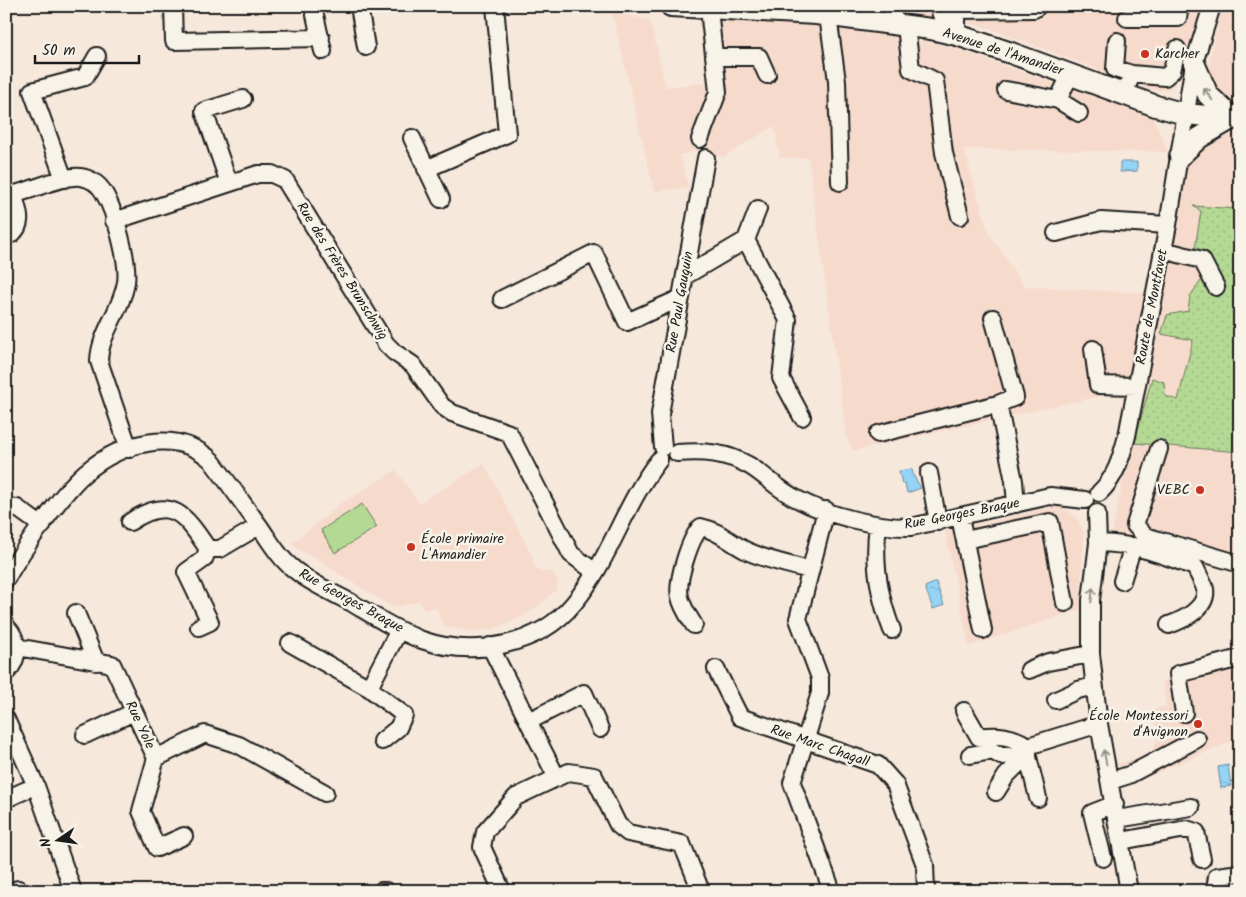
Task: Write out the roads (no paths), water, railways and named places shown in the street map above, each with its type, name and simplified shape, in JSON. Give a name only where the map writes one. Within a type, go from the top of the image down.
[{"type":"main road","name":"Avenue de l'Amandier","points":[[671,6],[837,13],[897,19],[952,34],[1185,114],[1236,119]]},
{"type":"main road","points":[[1180,156],[1198,138],[1236,119],[1208,95],[1194,63]]},
{"type":"street","points":[[172,6],[174,41],[322,45],[313,6]]},
{"type":"street","points":[[359,6],[366,47]]},
{"type":"street","points":[[426,169],[507,134],[495,6]]},
{"type":"street","points":[[938,6],[952,34]]},
{"type":"street","points":[[1128,18],[1178,18],[1180,6]]},
{"type":"street","name":"Route de Montfavet","points":[[1092,497],[1111,482],[1120,461],[1137,386],[1168,225],[1194,63],[1212,6]]},
{"type":"street","points":[[952,34],[956,10],[979,7],[1035,7]]},
{"type":"street","points":[[700,138],[718,92],[714,57],[720,9]]},
{"type":"street","points":[[837,13],[840,182]]},
{"type":"street","points":[[897,19],[911,69],[935,81],[944,153],[960,216]]},
{"type":"street","points":[[1118,41],[1115,69],[1132,74],[1165,77],[1172,71],[1177,49]]},
{"type":"street","points":[[64,179],[32,91],[85,77],[97,56]]},
{"type":"street","points":[[714,57],[759,57],[767,75]]},
{"type":"street","points":[[1058,100],[1070,74]]},
{"type":"street","points":[[1124,94],[1132,74]]},
{"type":"street","points":[[1006,90],[1058,100],[1079,113]]},
{"type":"street","points":[[229,184],[204,111],[243,99]]},
{"type":"street","points":[[412,138],[441,199]]},
{"type":"street","name":"Rue Paul Gauguin","points":[[666,453],[660,414],[706,158]]},
{"type":"street","name":"Rue des Frères Brunschwig","points":[[114,221],[258,174],[272,174],[286,180],[386,344],[413,365],[442,406],[452,413],[509,434],[571,554],[595,572]]},
{"type":"street","points":[[12,234],[20,222],[10,195],[64,179],[78,177],[89,179],[105,194],[126,267],[126,281],[99,348],[99,360],[129,449]]},
{"type":"street","points":[[684,276],[746,240],[758,209]]},
{"type":"street","points":[[1056,232],[1101,221],[1168,225]]},
{"type":"street","points":[[746,240],[788,320],[781,378],[802,417]]},
{"type":"street","points":[[1163,250],[1202,260],[1216,287]]},
{"type":"street","points":[[502,299],[594,253],[627,322],[681,298]]},
{"type":"street","points":[[878,434],[998,404],[1016,396],[993,318]]},
{"type":"street","points":[[1094,349],[1098,385],[1137,386]]},
{"type":"street","points":[[998,404],[1014,481],[1016,504]]},
{"type":"street","name":"Rue Georges Braque","points":[[6,579],[42,526],[86,472],[102,461],[143,443],[166,440],[183,443],[200,450],[211,460],[289,566],[400,630],[423,640],[452,647],[514,644],[552,624],[574,604],[605,557],[644,480],[666,453],[700,451],[727,455],[750,467],[798,500],[878,525],[911,527],[1058,496],[1092,497]]},
{"type":"street","points":[[1158,449],[1135,525],[1145,536],[1240,564]]},
{"type":"street","points":[[929,473],[938,522]]},
{"type":"street","points":[[1092,497],[1104,497],[1106,504],[1103,510],[1097,513],[1098,543],[1091,600],[1091,654],[1094,686],[1129,891]]},
{"type":"street","points":[[6,507],[17,508],[42,526]]},
{"type":"street","points":[[130,522],[146,511],[165,508],[188,519],[208,549]]},
{"type":"street","points":[[826,510],[809,570],[798,619],[820,678],[820,693],[792,783],[832,891]]},
{"type":"street","points":[[960,517],[983,630]]},
{"type":"street","points":[[965,540],[1050,522],[1065,603]]},
{"type":"street","points":[[878,525],[876,548],[882,604],[892,630]]},
{"type":"street","points":[[208,549],[220,549],[259,526]]},
{"type":"street","points":[[694,625],[679,597],[681,579],[693,535],[700,527],[710,529],[753,553],[809,570]]},
{"type":"street","points":[[1098,543],[1121,543],[1158,553],[1195,567],[1205,590],[1202,603],[1185,619],[1169,625]]},
{"type":"street","points":[[1122,581],[1133,546]]},
{"type":"street","points":[[199,627],[210,622],[186,572],[204,559],[208,549]]},
{"type":"street","points":[[76,613],[96,662]]},
{"type":"street","points":[[6,626],[15,638],[17,647],[13,665],[6,673]]},
{"type":"street","points":[[369,688],[400,630]]},
{"type":"street","points":[[290,643],[369,688],[404,715],[398,728],[382,741]]},
{"type":"street","points":[[490,646],[557,778]]},
{"type":"street","name":"Rue Yole","points":[[17,647],[112,664],[156,758],[205,734],[239,745],[324,792]]},
{"type":"street","points":[[1029,670],[1048,662],[1091,654]]},
{"type":"street","points":[[1184,713],[1178,674],[1240,658]]},
{"type":"street","name":"Rue Marc Chagall","points":[[716,669],[740,718],[805,742],[878,765],[895,784],[925,866],[926,891]]},
{"type":"street","points":[[1056,700],[1078,690],[1094,686]]},
{"type":"street","points":[[529,721],[584,693],[600,729]]},
{"type":"street","points":[[964,711],[979,737],[992,735],[1015,738],[1028,758],[1038,798]]},
{"type":"street","points":[[85,735],[134,712]]},
{"type":"street","points":[[6,719],[36,786],[60,849],[73,891]]},
{"type":"street","points":[[970,755],[992,751],[1001,756],[1099,724]]},
{"type":"street","points":[[1110,782],[1129,775],[1197,739]]},
{"type":"street","points":[[996,792],[1006,776],[1019,763],[1023,750]]},
{"type":"street","points":[[156,758],[141,811],[157,848],[184,836]]},
{"type":"street","points":[[502,891],[482,847],[485,832],[516,797],[569,772],[594,776],[618,825],[628,833],[682,844],[701,891]]},
{"type":"street","points":[[6,799],[26,790]]},
{"type":"street","points":[[1103,858],[1092,813],[1191,807]]},
{"type":"street","points":[[1121,841],[1186,829],[1196,832],[1202,859]]},
{"type":"street","points":[[60,849],[81,891]]},
{"type":"street","points":[[1214,891],[1217,876],[1240,873]]},
{"type":"street","points":[[381,891],[386,891]]},
{"type":"water","points":[[1120,162],[1137,162],[1137,171],[1120,172]]},
{"type":"water","points":[[912,469],[913,475],[921,488],[907,493],[905,483],[902,484],[899,471]]},
{"type":"water","points":[[936,582],[944,605],[933,609],[925,587]]},
{"type":"water","points":[[1228,765],[1231,786],[1221,788],[1218,767]]},
{"type":"place","name":"Karcher","points":[[1145,54]]},
{"type":"place","name":"VEBC","points":[[1200,490]]},
{"type":"place","name":"École primaire L'Amandier","points":[[411,547]]},
{"type":"place","name":"École Montessori d'Avignon","points":[[1198,724]]}]
